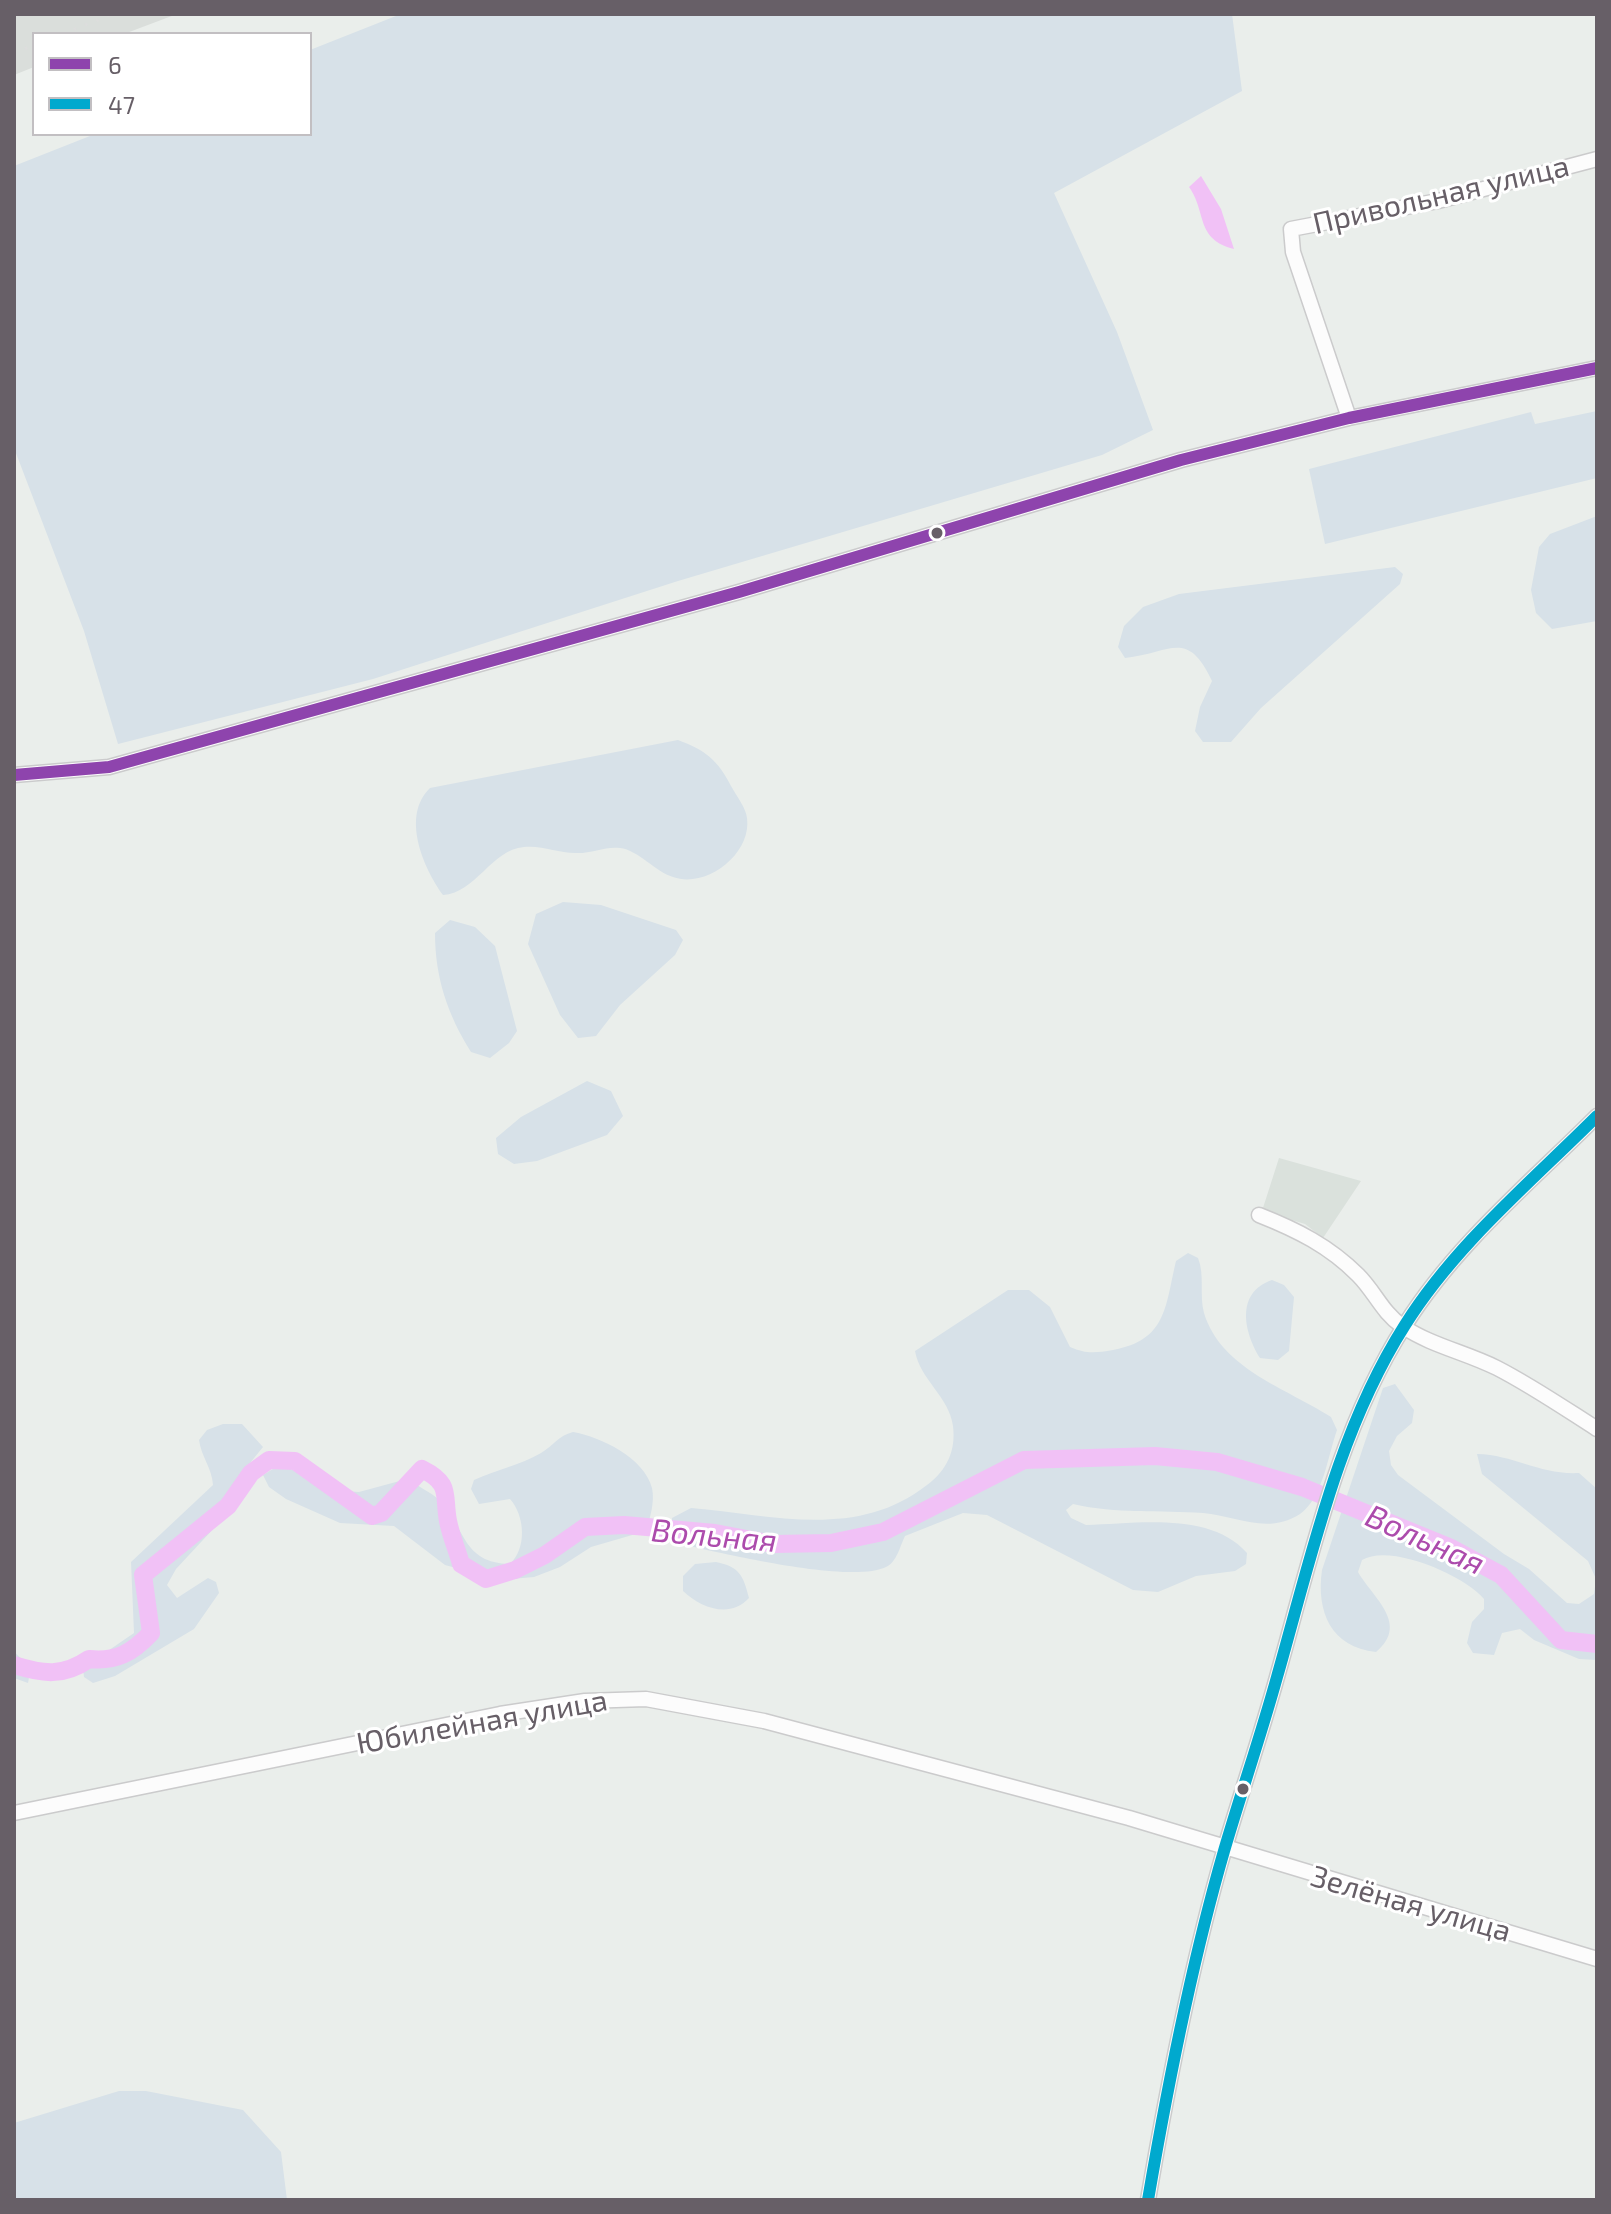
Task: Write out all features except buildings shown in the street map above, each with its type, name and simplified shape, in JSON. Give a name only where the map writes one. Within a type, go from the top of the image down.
[{"type":"street","name":"Привольная улица","points":[[1349,418],[1293,252],[1291,229],[1438,201],[1597,159]]},
{"type":"street","points":[[14,775],[109,767],[736,593],[1181,460],[1349,418],[1597,368]]},
{"type":"street","points":[[1148,2200],[1178,2033],[1225,1849],[1317,1536],[1341,1461],[1368,1394],[1403,1327],[1441,1275],[1597,1116]]},
{"type":"street","points":[[1259,1215],[1306,1234],[1334,1253],[1361,1278],[1387,1315],[1403,1327],[1443,1349],[1495,1367],[1597,1429]]},
{"type":"street","name":"Юбилейная улица","points":[[14,1813],[500,1714],[622,1698],[671,1702],[764,1721],[1129,1818],[1225,1849]]},
{"type":"street","name":"Зелёная улица","points":[[1225,1849],[1597,1959]]},
{"type":"shaded area","points":[[14,14],[177,14],[129,32],[32,32],[32,68],[14,75]]},
{"type":"shaded area","points":[[401,14],[1232,14],[1242,91],[1054,193],[1117,332],[1153,430],[1102,455],[678,581],[373,679],[118,744],[84,631],[14,448],[14,166],[90,136],[312,136],[312,49]]},
{"type":"shaded area","points":[[1201,176],[1221,209],[1234,249],[1213,239],[1207,232],[1189,187]]},
{"type":"shaded area","points":[[1597,411],[1597,478],[1325,544],[1309,469],[1531,412],[1535,424]]},
{"type":"shaded area","points":[[1597,516],[1597,621],[1552,629],[1536,613],[1531,590],[1539,547],[1550,534]]},
{"type":"shaded area","points":[[1395,567],[1403,574],[1400,584],[1261,708],[1231,742],[1203,742],[1195,731],[1200,707],[1212,681],[1194,654],[1176,648],[1125,658],[1118,647],[1124,626],[1143,607],[1179,594]]},
{"type":"shaded area","points":[[678,740],[703,752],[716,763],[746,814],[747,831],[742,844],[724,866],[712,873],[699,878],[673,877],[620,848],[571,853],[524,847],[502,855],[465,887],[443,895],[428,870],[416,827],[421,799],[430,788]]},
{"type":"shaded area","points":[[563,902],[601,905],[676,930],[683,940],[675,955],[620,1005],[596,1036],[578,1038],[560,1015],[528,944],[536,914]]},
{"type":"shaded area","points":[[450,920],[475,927],[495,946],[517,1031],[509,1043],[490,1058],[471,1052],[444,996],[437,965],[435,933]]},
{"type":"shaded area","points":[[587,1081],[611,1091],[623,1116],[607,1135],[537,1161],[514,1164],[498,1154],[496,1138],[521,1117]]},
{"type":"shaded area","points":[[1279,1158],[1361,1181],[1323,1238],[1305,1224],[1262,1211]]},
{"type":"shaded area","points":[[1188,1253],[1198,1258],[1204,1313],[1212,1332],[1225,1349],[1257,1375],[1331,1417],[1337,1430],[1314,1498],[1300,1514],[1288,1520],[1264,1524],[1203,1513],[1122,1510],[1073,1504],[1066,1510],[1071,1518],[1086,1525],[1171,1523],[1213,1531],[1232,1540],[1247,1553],[1246,1564],[1235,1571],[1196,1576],[1158,1592],[1133,1590],[987,1515],[963,1513],[905,1536],[890,1565],[869,1571],[818,1570],[757,1560],[685,1545],[672,1535],[672,1518],[691,1508],[814,1520],[872,1513],[900,1502],[940,1473],[949,1459],[953,1444],[950,1415],[922,1371],[915,1351],[1008,1290],[1029,1290],[1050,1307],[1070,1347],[1096,1352],[1131,1345],[1154,1330],[1161,1319],[1176,1261]]},
{"type":"shaded area","points":[[1272,1280],[1284,1285],[1294,1297],[1289,1351],[1278,1360],[1260,1358],[1250,1337],[1246,1314],[1252,1294]]},
{"type":"shaded area","points":[[1395,1384],[1414,1410],[1412,1423],[1397,1436],[1389,1451],[1391,1465],[1398,1475],[1529,1569],[1567,1603],[1579,1604],[1594,1594],[1596,1579],[1588,1561],[1482,1474],[1477,1454],[1552,1471],[1579,1473],[1597,1489],[1597,1660],[1579,1659],[1534,1640],[1520,1629],[1502,1633],[1494,1655],[1473,1653],[1467,1643],[1472,1622],[1484,1609],[1484,1599],[1444,1572],[1426,1564],[1390,1556],[1362,1560],[1358,1572],[1389,1621],[1390,1631],[1386,1642],[1376,1652],[1361,1649],[1348,1643],[1330,1625],[1322,1600],[1322,1570],[1383,1388]]},
{"type":"shaded area","points":[[223,1424],[242,1424],[263,1447],[250,1463],[241,1499],[176,1569],[167,1585],[177,1598],[208,1578],[216,1582],[219,1593],[194,1629],[115,1676],[93,1683],[84,1677],[83,1668],[134,1633],[131,1562],[213,1485],[199,1440],[207,1430]]},
{"type":"shaded area","points":[[573,1432],[596,1438],[620,1450],[640,1467],[653,1493],[649,1521],[646,1531],[591,1547],[560,1567],[534,1577],[500,1580],[445,1565],[394,1526],[340,1523],[286,1499],[269,1487],[263,1475],[281,1464],[332,1490],[359,1492],[407,1479],[439,1500],[467,1542],[482,1558],[510,1564],[521,1541],[519,1514],[510,1499],[479,1504],[471,1489],[474,1480],[533,1457]]},
{"type":"shaded area","points":[[716,1562],[735,1569],[745,1583],[749,1598],[733,1608],[707,1606],[683,1591],[683,1576],[695,1564]]},
{"type":"shaded area","points":[[14,1652],[26,1666],[28,1683],[14,1678]]},
{"type":"shaded area","points":[[119,2091],[146,2091],[243,2110],[281,2152],[287,2200],[14,2200],[14,2123]]},
{"type":"waterway","name":"Вольная","points":[[14,1665],[44,1672],[61,1671],[89,1659],[123,1655],[137,1646],[151,1633],[143,1575],[228,1506],[251,1473],[269,1460],[295,1461],[372,1516],[381,1513],[422,1469],[432,1474],[444,1490],[449,1527],[461,1564],[486,1579],[515,1570],[545,1555],[585,1527],[624,1525],[715,1533],[773,1544],[831,1543],[883,1532],[1024,1460],[1155,1456],[1217,1462],[1302,1487],[1449,1547],[1501,1575],[1561,1640],[1597,1644]]},
{"type":"railway","points":[[68,32],[112,14]]},
{"type":"railway","points":[[14,53],[32,46]]},
{"type":"transit line","name":"6","points":[[14,775],[109,767],[739,592],[1181,460],[1349,418],[1597,368]]},
{"type":"transit line","name":"47","points":[[1148,2200],[1181,2024],[1212,1894],[1344,1451],[1382,1365],[1425,1296],[1470,1241],[1597,1116]]}]
